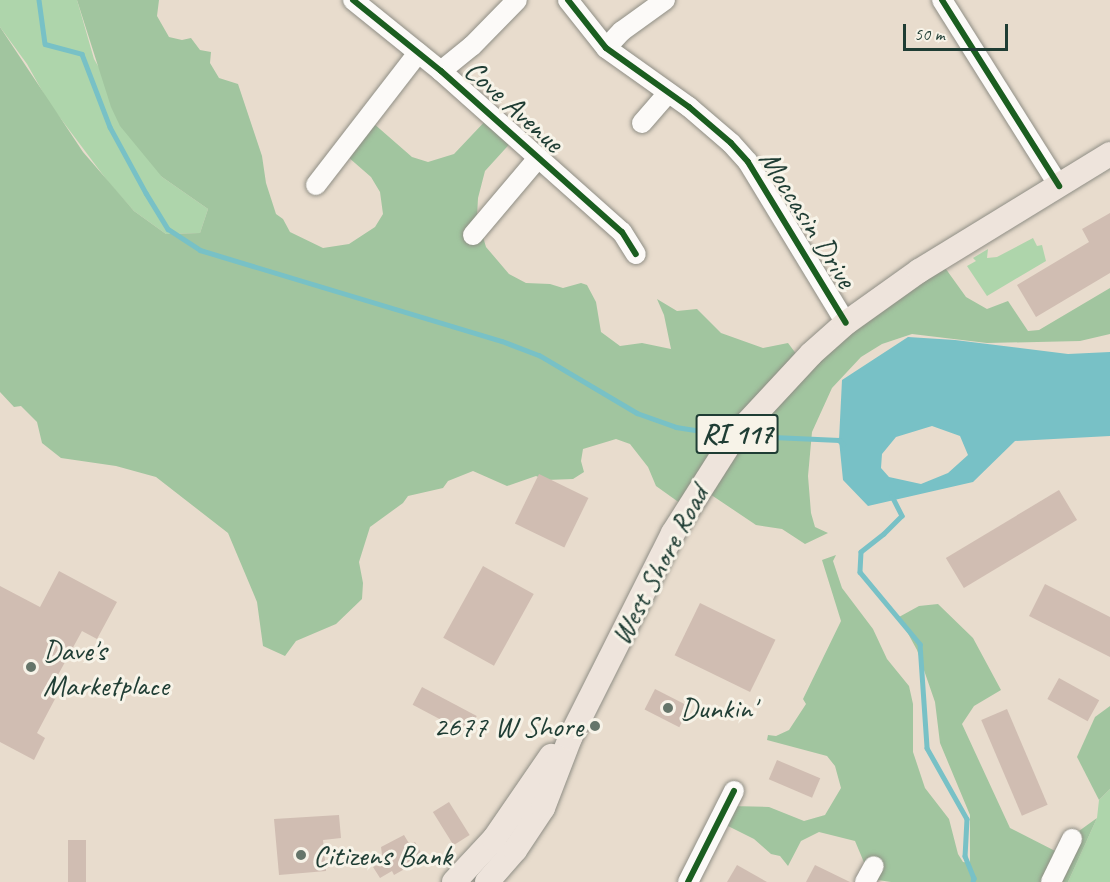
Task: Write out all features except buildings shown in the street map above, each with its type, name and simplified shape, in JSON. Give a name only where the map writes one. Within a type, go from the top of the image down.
[{"type":"main road","name":"West Shore Road","points":[[487,882],[515,850],[536,818],[560,769],[570,738],[673,533],[710,471],[742,429],[811,354],[846,323],[919,271],[1110,154]]},
{"type":"main road","name":"West Shore Road","points":[[454,882],[494,839],[589,702]]},
{"type":"main road","points":[[509,882],[536,818]]},
{"type":"street","name":"Cove Avenue","points":[[353,0],[441,71],[622,232],[636,254]]},
{"type":"street","points":[[441,71],[472,46],[517,0]]},
{"type":"street","name":"Moccasin Drive","points":[[568,0],[606,48],[731,143],[748,162],[846,323]]},
{"type":"street","points":[[606,48],[622,31],[665,0]]},
{"type":"street","points":[[942,0],[1059,186]]},
{"type":"street","points":[[316,185],[418,52]]},
{"type":"street","points":[[642,123],[668,93]]},
{"type":"street","points":[[473,235],[538,158]]},
{"type":"street","points":[[688,882],[734,791]]},
{"type":"street","points":[[1050,882],[1072,839]]},
{"type":"green space","points":[[0,0],[77,0],[94,59],[162,177],[208,209],[200,233],[166,234],[134,211],[109,183],[49,103],[27,64],[0,27]]},
{"type":"green space","points":[[77,0],[159,0],[157,16],[169,37],[182,40],[191,38],[200,50],[211,52],[210,63],[219,78],[238,84],[262,156],[266,183],[276,214],[283,219],[290,232],[323,248],[349,244],[375,227],[383,214],[380,192],[371,177],[340,150],[365,116],[412,157],[428,162],[454,154],[489,117],[514,139],[485,171],[478,198],[477,217],[486,247],[509,274],[526,283],[550,284],[563,288],[581,283],[587,285],[596,302],[601,332],[620,346],[642,343],[671,349],[664,315],[657,299],[677,311],[697,309],[721,333],[763,348],[788,343],[800,359],[938,258],[966,297],[987,309],[1008,301],[1028,331],[1039,330],[1110,288],[1110,334],[1080,341],[987,343],[912,334],[882,344],[861,357],[832,388],[812,432],[808,476],[811,513],[815,527],[828,533],[805,544],[782,529],[756,525],[698,486],[684,505],[656,486],[648,467],[630,444],[616,439],[583,449],[581,461],[584,472],[573,479],[546,480],[536,476],[507,486],[473,471],[448,481],[443,488],[408,496],[403,503],[370,527],[359,562],[363,583],[362,599],[336,624],[296,641],[285,656],[263,646],[257,602],[228,533],[156,477],[116,466],[61,458],[42,443],[37,422],[21,406],[14,407],[0,392],[0,27],[83,152],[134,211],[166,234],[200,233],[208,209],[162,177],[120,126],[111,107]]},
{"type":"green space","points":[[1033,238],[1037,246],[1042,245],[1046,261],[987,296],[967,266],[976,261],[973,258],[988,249],[987,258],[997,257]]},
{"type":"green space","points":[[836,555],[833,561],[842,588],[873,629],[887,659],[909,686],[913,704],[913,752],[925,788],[949,819],[958,854],[963,862],[970,863],[970,815],[940,743],[935,702],[917,650],[899,617],[919,606],[938,604],[973,638],[1001,690],[974,706],[962,724],[1010,828],[1063,855],[1072,836],[1097,818],[1068,882],[891,882],[871,879],[855,841],[819,832],[801,841],[788,866],[780,856],[771,854],[754,839],[720,822],[731,806],[769,807],[804,821],[825,815],[841,788],[835,766],[827,756],[767,740],[768,735],[776,736],[789,730],[806,704],[803,699],[841,621],[822,560]]},
{"type":"green space","points":[[1110,706],[1110,789],[1099,800],[1077,757],[1095,717]]},
{"type":"green space","points":[[1110,789],[1110,882],[1068,882],[1097,818],[1099,800]]},
{"type":"water","points":[[908,337],[955,340],[1068,354],[1110,352],[1110,436],[1015,441],[973,482],[868,506],[843,480],[839,440],[842,380]],"holes":[[[932,426],[960,436],[968,455],[948,473],[921,484],[889,477],[881,468],[882,454],[896,437]]]},
{"type":"waterway","points":[[39,0],[45,44],[82,54],[110,127],[146,193],[168,229],[200,250],[502,341],[539,355],[637,413],[676,427],[727,435]]},
{"type":"waterway","points":[[748,436],[839,440],[843,444]]},
{"type":"waterway","points":[[892,496],[902,516],[861,552],[860,572],[920,644],[927,748],[967,819],[965,856],[974,878],[973,882]]},
{"type":"cycle path","points":[[353,0],[441,71],[622,232],[636,254]]},
{"type":"cycle path","points":[[568,0],[606,48],[689,107],[731,143],[748,162],[846,323]]},
{"type":"cycle path","points":[[942,0],[1059,186]]},
{"type":"cycle path","points":[[688,882],[734,791]]},
{"type":"place","name":"Dave's Marketplace","points":[[31,667]]},
{"type":"place","name":"Dunkin'","points":[[668,708]]},
{"type":"place","name":"2677 W Shore","points":[[595,726]]},
{"type":"place","name":"Citizens Bank","points":[[301,855]]}]
